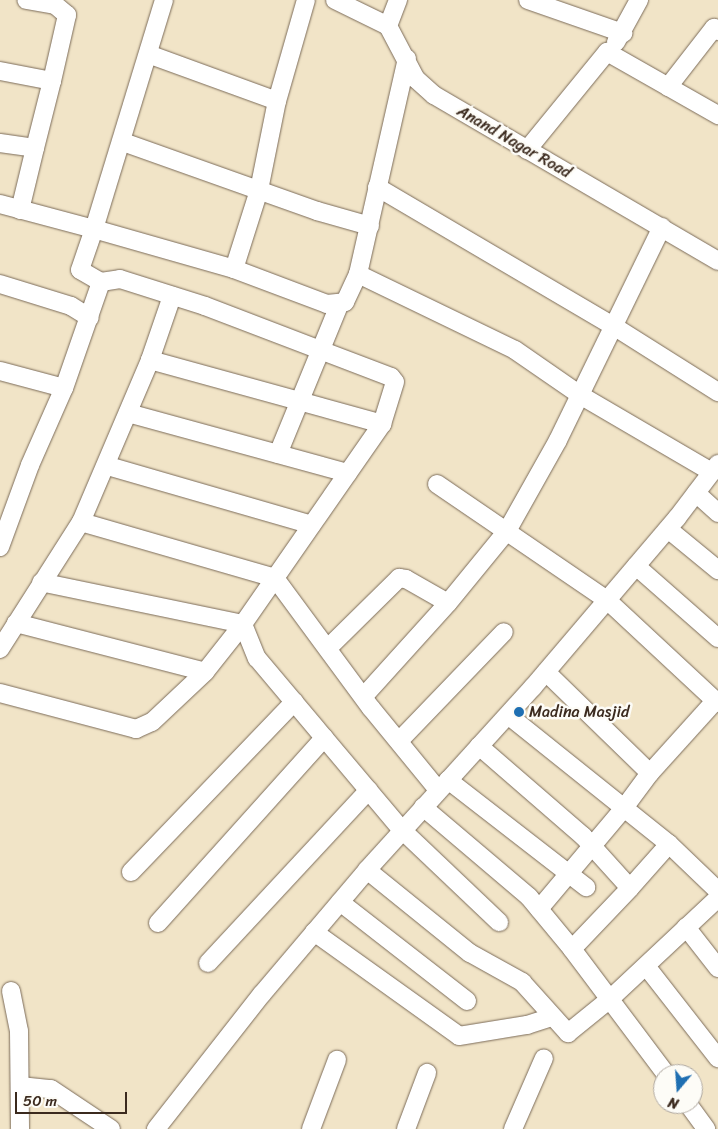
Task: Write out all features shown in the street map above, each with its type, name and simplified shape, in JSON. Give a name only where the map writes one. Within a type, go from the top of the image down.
[{"type":"street","points":[[20,210],[67,15],[55,5],[26,0]]},
{"type":"street","points":[[0,693],[136,729],[152,722],[205,672],[243,624],[382,424],[396,382],[391,377],[319,349],[172,296],[120,279],[101,282],[80,270],[123,142],[164,0]]},
{"type":"street","points":[[234,269],[258,190],[278,101],[306,0]]},
{"type":"street","points":[[335,0],[388,26],[398,0]]},
{"type":"street","points":[[527,150],[623,33],[639,0]]},
{"type":"street","points":[[537,1],[623,33]]},
{"type":"street","name":"Anand Nagar Road","points":[[388,26],[416,79],[434,96],[718,261]]},
{"type":"street","points":[[668,86],[717,26]]},
{"type":"street","points":[[607,52],[718,115]]},
{"type":"street","points":[[148,54],[278,101]]},
{"type":"street","points":[[278,454],[301,402],[319,349],[339,305],[348,297],[358,274],[407,59]]},
{"type":"street","points":[[0,71],[52,81]]},
{"type":"street","points":[[123,142],[258,190],[370,226]]},
{"type":"street","points":[[0,143],[35,148]]},
{"type":"street","points":[[377,187],[615,327],[718,392]]},
{"type":"street","points":[[0,204],[234,269],[327,304],[339,305]]},
{"type":"street","points":[[364,696],[448,603],[507,532],[615,327],[662,227]]},
{"type":"street","points":[[156,1129],[366,870],[546,672],[668,529],[715,468],[580,395],[516,350],[358,274]]},
{"type":"street","points":[[1,542],[30,465],[64,388],[101,282]]},
{"type":"street","points":[[0,284],[71,306],[90,318]]},
{"type":"street","points":[[0,649],[41,582],[82,522],[108,466],[150,360],[172,296]]},
{"type":"street","points":[[150,360],[382,424]]},
{"type":"street","points":[[0,371],[64,388]]},
{"type":"street","points":[[128,413],[348,473]]},
{"type":"street","points":[[108,466],[312,525]]},
{"type":"street","points":[[437,484],[607,600],[717,702],[650,773],[624,808],[539,909]]},
{"type":"street","points":[[696,493],[718,513]]},
{"type":"street","points":[[82,522],[275,578],[399,741],[443,785],[569,873],[586,887]]},
{"type":"street","points":[[668,529],[718,570]]},
{"type":"street","points":[[636,566],[718,638]]},
{"type":"street","points":[[328,648],[398,578],[406,579],[448,603]]},
{"type":"street","points":[[41,582],[243,624]]},
{"type":"street","points":[[16,623],[205,672]]},
{"type":"street","points":[[243,624],[257,658],[402,830],[499,922]]},
{"type":"street","points":[[399,741],[504,632]]},
{"type":"street","points":[[546,672],[650,773]]},
{"type":"street","points":[[131,872],[294,702]]},
{"type":"street","points":[[508,714],[669,844],[718,891]]},
{"type":"street","points":[[158,923],[324,738]]},
{"type":"street","points":[[479,746],[592,847],[630,888]]},
{"type":"street","points":[[208,963],[369,790]]},
{"type":"street","points":[[423,807],[539,909],[572,949],[659,1064]]},
{"type":"street","points":[[572,949],[669,844]]},
{"type":"street","points":[[366,870],[470,953],[522,982],[552,1017],[568,1032],[610,999],[718,898]]},
{"type":"street","points":[[340,902],[467,1001]]},
{"type":"street","points":[[686,927],[718,968]]},
{"type":"street","points":[[314,932],[459,1036],[527,1025],[552,1017]]},
{"type":"street","points":[[646,966],[718,1058]]},
{"type":"street","points":[[11,991],[19,1031],[20,1129]]},
{"type":"street","points":[[513,1129],[544,1058]]},
{"type":"street","points":[[311,1129],[338,1060]]},
{"type":"street","points":[[406,1129],[427,1073]]},
{"type":"street","points":[[20,1086],[51,1088],[111,1129]]},
{"type":"street","points":[[695,1114],[706,1129]]},
{"type":"place","name":"Madina Masjid","points":[[519,712]]}]
